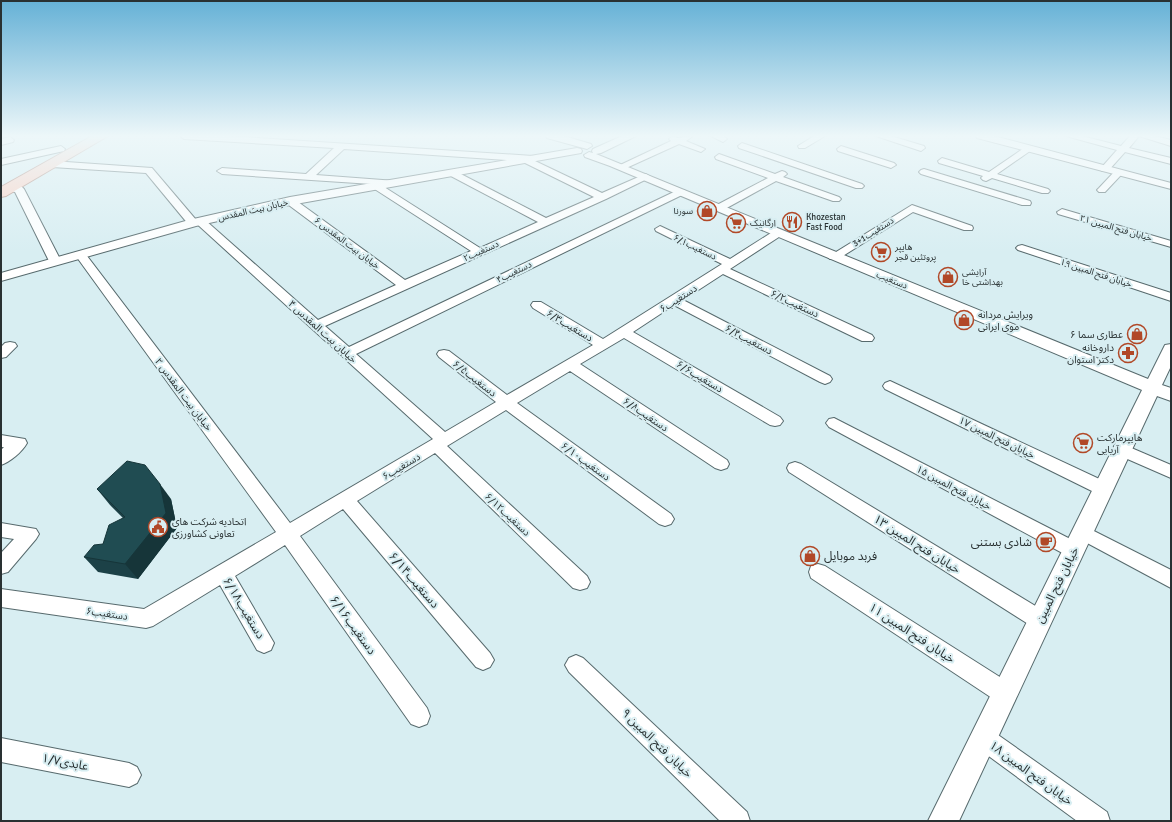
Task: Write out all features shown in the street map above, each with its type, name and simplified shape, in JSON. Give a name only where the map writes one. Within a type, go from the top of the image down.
[{"type":"main road","points":[[4,188],[24,174]]},
{"type":"main road","points":[[4,188],[31,174]]},
{"type":"street","name":"خیابان بیت المقدس ۴","points":[[153,174],[197,222],[347,353],[440,442]]},
{"type":"street","points":[[270,174],[393,183]]},
{"type":"street","name":"خیابان بیت المقدس","points":[[1,277],[197,222],[290,201],[444,174]]},
{"type":"street","points":[[455,174],[546,222]]},
{"type":"street","points":[[559,174],[603,197]]},
{"type":"street","name":"دستغیب","points":[[640,174],[1162,392]]},
{"type":"street","points":[[769,174],[836,199]]},
{"type":"street","points":[[719,208],[781,174]]},
{"type":"street","points":[[825,174],[859,186]]},
{"type":"street","points":[[932,174],[1026,203]]},
{"type":"street","points":[[1102,190],[1117,174]]},
{"type":"street","points":[[1124,174],[1171,186]]},
{"type":"street","points":[[974,187],[990,175],[1045,191]]},
{"type":"street","name":"۲دستغیب","points":[[316,325],[646,177]]},
{"type":"street","points":[[376,186],[479,252]]},
{"type":"street","points":[[4,188],[19,189],[55,261]]},
{"type":"street","name":"دستغیب۴","points":[[347,353],[680,192]]},
{"type":"street","name":"خیابان بیت المقدس ۶","points":[[290,201],[404,285]]},
{"type":"street","name":"3+1دستغیب","points":[[834,256],[912,208],[968,228]]},
{"type":"street","name":"خیابان فتح المبین ۲۱","points":[[1062,212],[1171,244]]},
{"type":"street","name":"دستغیب۶/۱","points":[[660,230],[726,266]]},
{"type":"street","name":"دستغیب۶","points":[[1,598],[146,619],[603,345],[778,233]]},
{"type":"street","name":"خیابان فتح المبین ۱۹","points":[[1022,248],[1171,297]]},
{"type":"street","name":"خیابان بیت المقدس ۲","points":[[80,254],[288,534]]},
{"type":"street","name":"دستغیب۶/۲","points":[[726,266],[867,338]]},
{"type":"street","name":"دستغیب۶/۴","points":[[674,300],[825,379]]},
{"type":"street","name":"دستغیب۶/۳","points":[[537,305],[603,345]]},
{"type":"street","name":"دستغیب۶/۶","points":[[624,332],[775,420]]},
{"type":"street","name":"خیابان فتح المبین","points":[[943,821],[1006,694],[1122,450],[1162,392],[1171,349]]},
{"type":"street","name":"دستغیب۶/۵","points":[[444,354],[507,402]]},
{"type":"street","name":"دستغیب۶/۸","points":[[570,364],[721,464]]},
{"type":"street","name":"خیابان فتح المبین ۱۷","points":[[890,386],[1104,489]]},
{"type":"street","name":"دستغیب۶/۱۰","points":[[507,402],[665,519]]},
{"type":"street","name":"خیابان فتح المبین ۱۵","points":[[834,423],[1078,541],[1171,580]]},
{"type":"street","points":[[1,441],[19,443],[1,460]]},
{"type":"street","name":"دستغیب۶/۱۲","points":[[440,442],[580,582]]},
{"type":"street","points":[[1122,450],[1171,472]]},
{"type":"street","name":"خیابان فتح المبین ۱۳","points":[[795,468],[1040,620]]},
{"type":"street","name":"دستغیب۶/۱۴","points":[[345,499],[483,660]]},
{"type":"street","points":[[1,530],[30,534],[1,566]]},
{"type":"street","name":"دستغیب۶/۱۶","points":[[288,534],[419,716]]},
{"type":"street","name":"خیابان فتح المبین ۱۱","points":[[818,572],[1006,694]]},
{"type":"street","name":"دستغیب۶/۱۸","points":[[223,573],[264,643]]},
{"type":"street","name":"خیابان فتح المبین ۹","points":[[576,666],[738,821]]},
{"type":"street","name":"خیابان فتح المبین ۱۸","points":[[983,738],[1098,821]]},
{"type":"street","name":"عابدی۱/۷","points":[[1,750],[129,775]]},
{"type":"building","points":[[127,461],[145,465],[160,484],[166,513],[125,564],[84,557],[94,545],[103,544],[109,525],[125,517],[97,489]]},
{"type":"place","name":"سورنا","points":[[707,211]]},
{"type":"place","name":"Khozestan Fast Food","points":[[792,222]]},
{"type":"place","name":"ارگانیک","points":[[736,223]]},
{"type":"place","name":"هایپر پروتئین قجر","points":[[881,252]]},
{"type":"place","name":"آرایشی بهداشتی خا","points":[[948,277]]},
{"type":"place","name":"ویرایش مردانه موی ایرانی","points":[[964,320]]},
{"type":"place","name":"عطاری سما ۶","points":[[1137,334]]},
{"type":"place","name":"داروخانه دکتر استوان","points":[[1128,353]]},
{"type":"place","name":"هایپرمارکت آریایی","points":[[1083,443]]},
{"type":"place","name":"اتحادیه شرکت های تعاونی کشاورزی","points":[[158,527]]},
{"type":"place","name":"شادی بستنی","points":[[1046,542]]},
{"type":"place","name":"فربد موبایل","points":[[810,556]]}]
